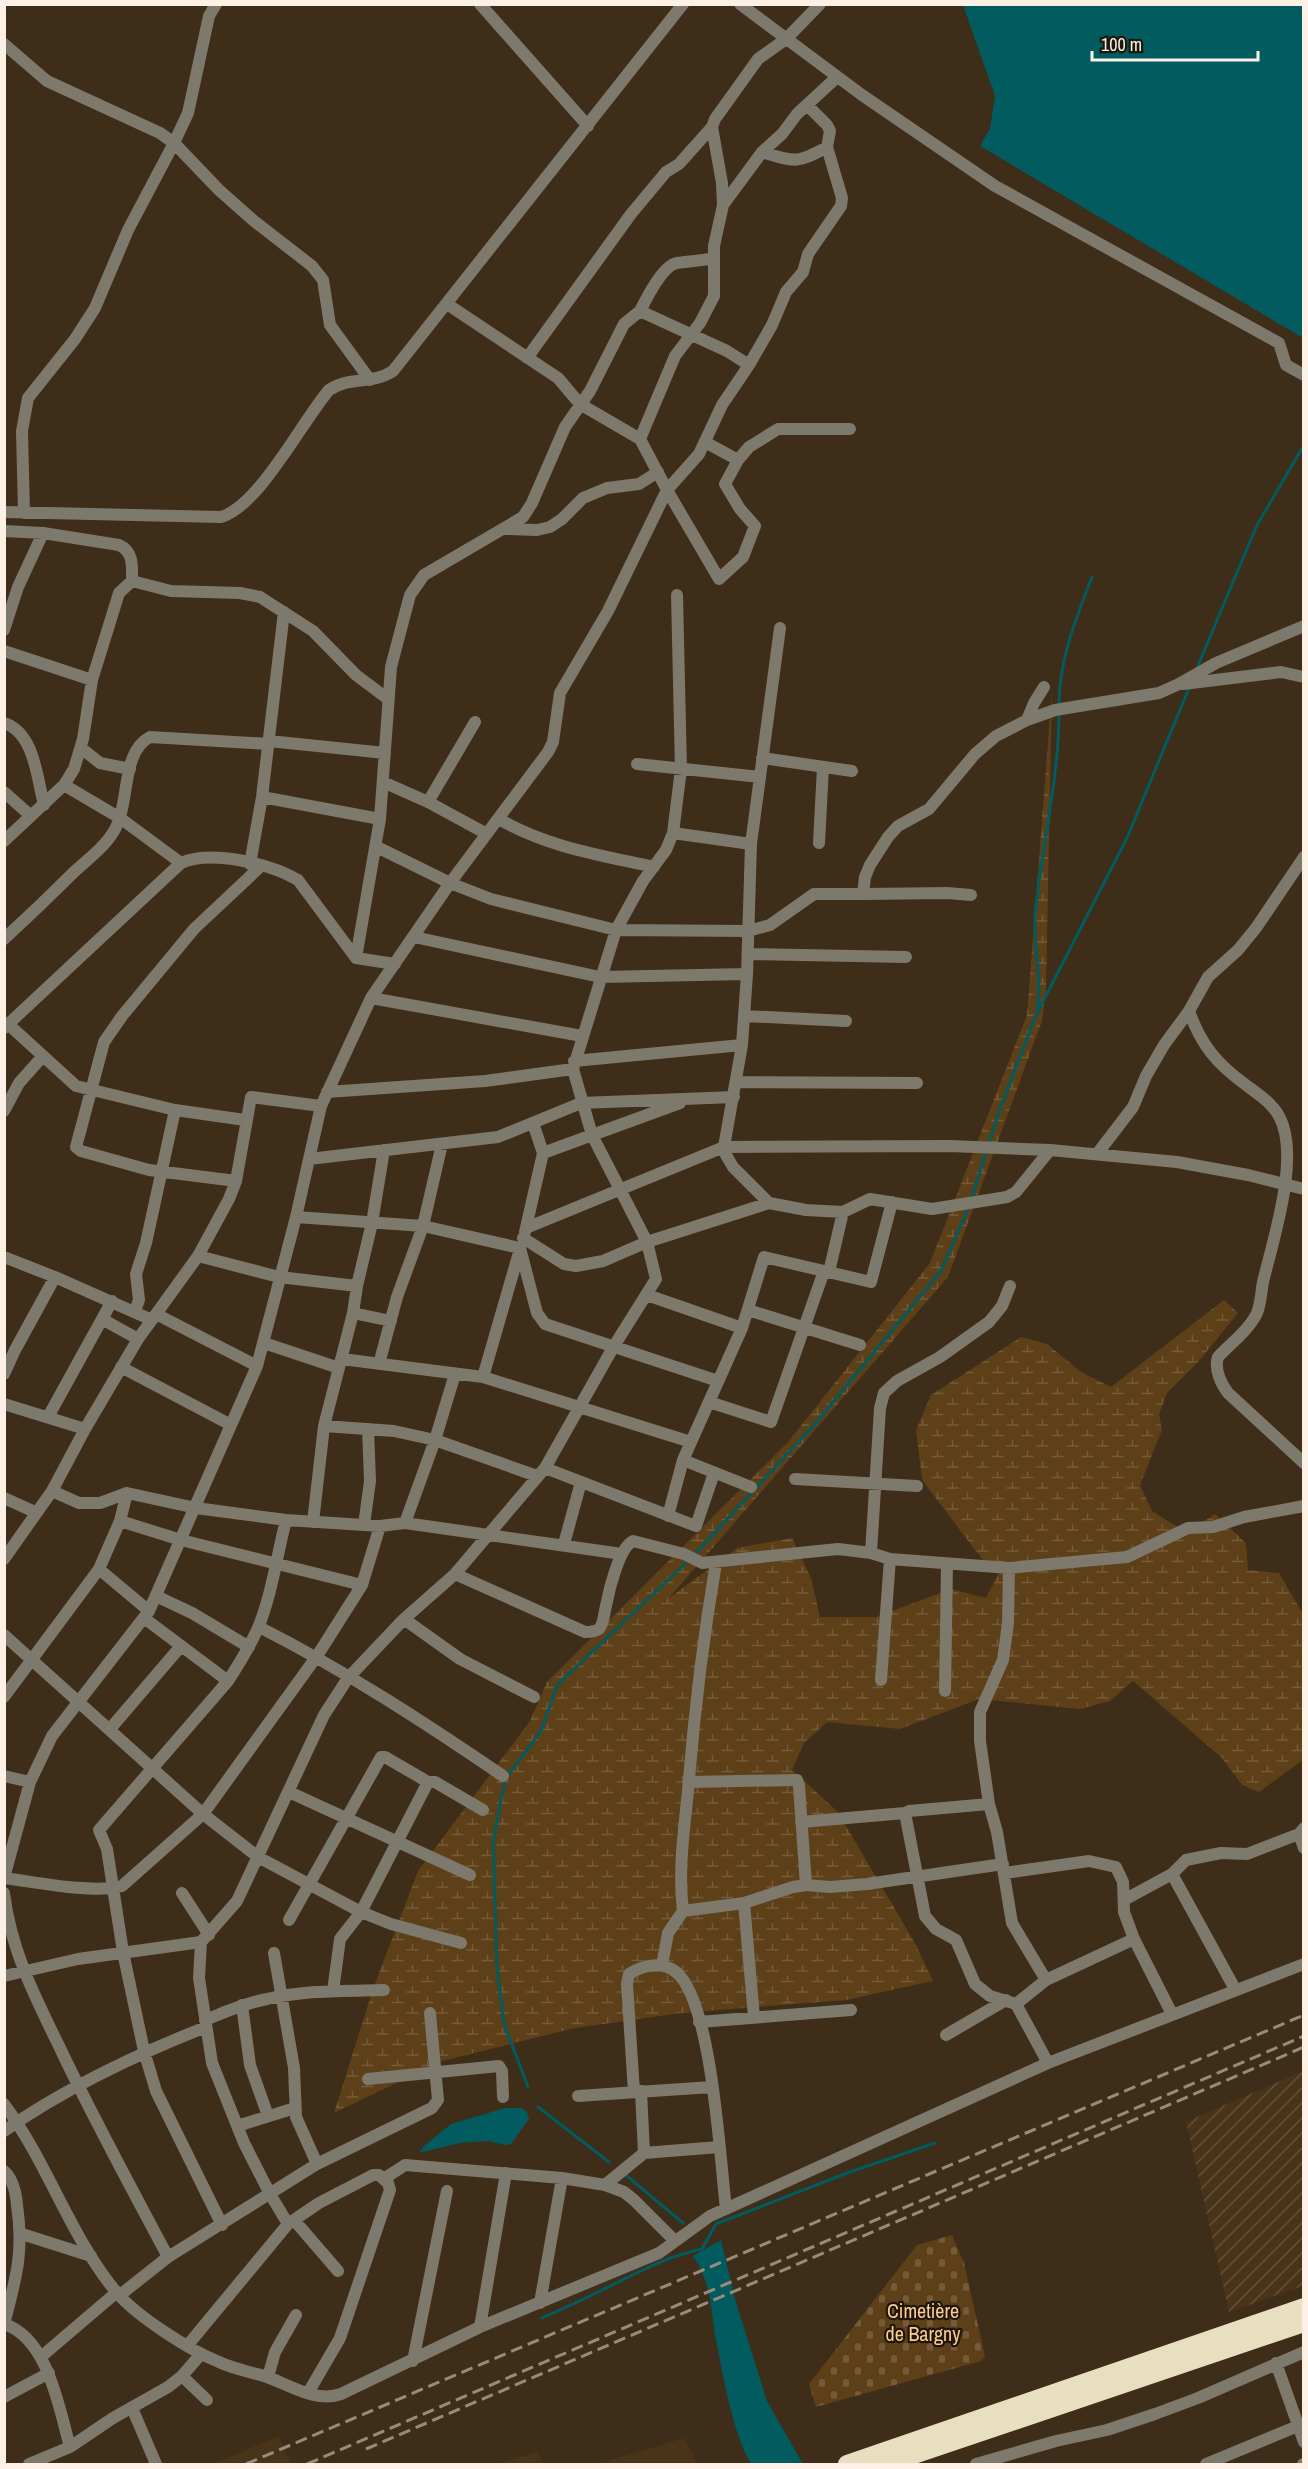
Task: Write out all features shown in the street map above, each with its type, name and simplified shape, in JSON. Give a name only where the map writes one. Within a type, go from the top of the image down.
[{"type":"highway","points":[[847,2464],[1304,2307]]},
{"type":"highway","points":[[889,2464],[1304,2323]]},
{"type":"street","points":[[24,513],[22,432],[28,398],[75,339],[94,308],[128,230],[174,143],[188,113],[209,16],[216,4]]},
{"type":"street","points":[[480,4],[588,126]]},
{"type":"street","points":[[4,512],[221,517],[237,511],[253,496],[329,390],[344,381],[370,380],[393,371],[682,4]]},
{"type":"street","points":[[740,4],[837,77],[995,186],[1279,343],[1286,365],[1304,375]]},
{"type":"street","points":[[527,358],[631,214],[666,172],[679,164],[712,127],[726,101],[758,59],[786,39],[820,4]]},
{"type":"street","points":[[4,44],[47,81],[160,133],[174,143],[219,190],[254,221],[312,266],[323,280],[330,325],[370,380]]},
{"type":"street","points":[[723,205],[762,152],[837,77]]},
{"type":"street","points":[[380,1526],[362,1585],[317,1656],[203,1814],[129,1881],[113,1888],[5,1871],[30,1782],[52,1736],[147,1614],[196,1508],[257,1366],[296,1217],[321,1106],[371,998],[450,883],[551,746],[561,693],[608,611],[667,490],[694,460],[722,405],[772,325],[786,292],[803,272],[808,254],[841,206],[842,198],[827,147],[830,131],[807,105]]},
{"type":"street","points":[[640,439],[675,356],[708,310],[714,296],[714,246],[723,205],[722,183],[712,127]]},
{"type":"street","points":[[762,152],[794,161],[804,160],[827,147]]},
{"type":"street","points":[[356,958],[380,819],[392,656],[414,586],[424,575],[518,522],[532,503],[559,437],[590,391],[624,324],[639,311],[653,286],[674,263],[714,258]]},
{"type":"street","points":[[447,304],[558,378],[580,404],[640,439],[719,579],[742,558],[755,526],[740,509],[725,484],[738,460],[749,447],[778,429],[850,429]]},
{"type":"street","points":[[639,311],[727,351],[749,365]]},
{"type":"street","points":[[705,442],[738,460]]},
{"type":"street","points":[[505,529],[543,529],[562,519],[583,498],[607,488],[639,484],[658,472]]},
{"type":"street","points":[[4,531],[43,533],[121,546],[128,551],[132,559],[132,581],[119,594],[92,680],[81,748],[75,769],[44,805],[4,841]]},
{"type":"street","points":[[4,630],[18,587],[43,533]]},
{"type":"street","points":[[132,581],[171,591],[251,594],[268,600],[313,632],[356,675],[388,699]]},
{"type":"street","points":[[338,2271],[291,2222],[270,2194],[237,2126],[212,2063],[205,2024],[199,1978],[205,1938],[237,1901],[330,1702],[348,1678],[404,1619],[455,1574],[541,1472],[656,1279],[647,1242],[592,1135],[581,1103],[574,1065],[616,930],[643,881],[666,850],[673,833],[681,769],[677,595]]},
{"type":"street","points":[[236,1182],[139,1168],[77,1149],[102,1047],[122,1016],[194,929],[255,865],[284,612]]},
{"type":"street","points":[[863,894],[864,880],[870,865],[888,837],[898,826],[928,809],[986,743],[1027,720],[1055,710],[1149,695],[1179,684],[1216,663],[1304,626]]},
{"type":"street","points":[[769,1203],[733,1167],[724,1147],[742,1046],[748,954],[751,844],[780,628]]},
{"type":"street","points":[[4,651],[92,680]]},
{"type":"street","points":[[1179,684],[1281,672],[1304,677]]},
{"type":"street","points":[[1027,720],[1044,687]]},
{"type":"street","points":[[429,802],[475,722]]},
{"type":"street","points":[[4,723],[17,729],[27,744],[44,805]]},
{"type":"street","points":[[4,939],[101,847],[115,829],[120,818],[130,769],[139,746],[150,737],[269,742],[385,753]]},
{"type":"street","points":[[81,748],[103,765],[130,769]]},
{"type":"street","points":[[762,758],[852,771]]},
{"type":"street","points":[[638,764],[760,777]]},
{"type":"street","points":[[819,843],[823,767]]},
{"type":"street","points":[[383,782],[429,802],[487,834]]},
{"type":"street","points":[[64,784],[120,818],[181,863]]},
{"type":"street","points":[[4,792],[31,816]]},
{"type":"street","points":[[262,797],[380,819]]},
{"type":"street","points":[[499,819],[523,832],[560,846],[654,867]]},
{"type":"street","points":[[673,833],[751,844]]},
{"type":"street","points":[[376,847],[450,883],[490,899],[616,930],[748,931],[770,925],[814,894],[947,893],[971,895]]},
{"type":"street","points":[[245,1120],[175,1110],[76,1086],[7,1026],[181,863],[199,857],[230,859],[298,880],[356,958],[395,964]]},
{"type":"street","points":[[1097,1154],[1133,1107],[1146,1076],[1164,1045],[1189,1011],[1208,977],[1238,950],[1256,928],[1304,857]]},
{"type":"street","points":[[414,937],[600,977],[747,974]]},
{"type":"street","points":[[748,954],[906,957]]},
{"type":"street","points":[[371,998],[582,1036]]},
{"type":"street","points":[[1189,1011],[1198,1036],[1211,1055],[1267,1101],[1279,1115],[1287,1151],[1285,1184],[1273,1249],[1256,1315],[1216,1362],[1221,1382],[1228,1393],[1304,1463]]},
{"type":"street","points":[[744,1016],[846,1021]]},
{"type":"street","points":[[327,1092],[485,1081],[574,1065],[742,1046]]},
{"type":"street","points":[[4,1111],[20,1083],[43,1056]]},
{"type":"street","points":[[737,1082],[916,1083]]},
{"type":"street","points":[[4,1559],[52,1491],[121,1367],[138,1339],[198,1256],[229,1199],[236,1182],[250,1098],[253,1096],[321,1106]]},
{"type":"street","points":[[309,1159],[498,1137],[581,1103],[734,1097]]},
{"type":"street","points":[[543,1153],[692,1098]]},
{"type":"street","points":[[135,1311],[139,1300],[136,1274],[146,1243],[175,1110]]},
{"type":"street","points":[[483,1377],[523,1238],[543,1153],[533,1123]]},
{"type":"street","points":[[379,1364],[401,1284],[423,1226],[442,1144]]},
{"type":"street","points":[[523,1238],[620,1189],[724,1147],[939,1145],[1050,1150],[1177,1162],[1304,1189]]},
{"type":"street","points":[[313,1522],[324,1426],[353,1313],[372,1223],[384,1150]]},
{"type":"street","points":[[296,1217],[423,1226],[523,1238],[564,1264],[576,1266],[610,1259],[647,1242],[769,1203],[798,1209],[843,1212],[870,1199],[937,1209],[959,1203],[1007,1197],[1018,1190],[1050,1150]]},
{"type":"street","points":[[668,1516],[683,1460],[742,1328],[764,1257],[871,1282],[892,1202]]},
{"type":"street","points":[[709,1402],[771,1422],[804,1328],[827,1272],[843,1212]]},
{"type":"street","points":[[523,1238],[540,1319],[550,1326],[718,1381]]},
{"type":"street","points":[[198,1256],[279,1277],[357,1286]]},
{"type":"street","points":[[4,1257],[154,1317],[257,1366]]},
{"type":"street","points":[[4,1374],[55,1277]]},
{"type":"street","points":[[872,1553],[874,1483],[880,1408],[884,1393],[897,1380],[940,1357],[983,1327],[1002,1306],[1010,1286]]},
{"type":"street","points":[[647,1295],[742,1328]]},
{"type":"street","points":[[48,1416],[112,1301]]},
{"type":"street","points":[[748,1310],[860,1345]]},
{"type":"street","points":[[353,1313],[391,1321]]},
{"type":"street","points":[[102,1319],[138,1339]]},
{"type":"street","points":[[264,1343],[340,1364],[379,1364],[483,1377],[691,1442]]},
{"type":"street","points":[[121,1367],[231,1425]]},
{"type":"street","points":[[405,1523],[435,1440],[455,1374]]},
{"type":"street","points":[[4,1404],[85,1429]]},
{"type":"street","points":[[324,1426],[394,1431],[435,1440],[581,1482],[696,1526],[714,1473]]},
{"type":"street","points":[[364,1525],[370,1481],[368,1429]]},
{"type":"street","points":[[683,1460],[751,1487]]},
{"type":"street","points":[[795,1479],[917,1486]]},
{"type":"street","points":[[564,1544],[581,1482]]},
{"type":"street","points":[[52,1491],[71,1501],[89,1503],[100,1503],[127,1493],[196,1508],[286,1520],[380,1526],[405,1523],[622,1554]]},
{"type":"street","points":[[4,1698],[99,1569],[120,1521],[127,1493]]},
{"type":"street","points":[[4,1498],[35,1512]]},
{"type":"street","points":[[455,1574],[585,1632],[594,1631],[602,1624],[611,1585],[622,1554],[628,1544],[633,1541],[684,1554],[702,1563],[838,1549],[872,1553],[890,1559],[1009,1568],[1128,1557],[1188,1528],[1214,1527],[1244,1517],[1304,1506]]},
{"type":"street","points":[[222,2225],[156,2091],[144,2051],[123,1952],[107,1849],[99,1830],[228,1681],[249,1647],[259,1627],[286,1520]]},
{"type":"street","points":[[120,1521],[181,1540],[362,1585]]},
{"type":"street","points":[[881,1680],[890,1559]]},
{"type":"street","points":[[662,1965],[668,1932],[683,1911],[680,1884],[688,1782],[704,1633],[716,1563]]},
{"type":"street","points":[[945,1691],[947,1564]]},
{"type":"street","points":[[1009,1568],[1008,1623],[1003,1660],[980,1712],[980,1741],[989,1804],[1004,1869],[1012,1923],[1046,1980]]},
{"type":"street","points":[[99,1569],[181,1646],[228,1681]]},
{"type":"street","points":[[156,1596],[192,1613],[249,1647]]},
{"type":"street","points":[[404,1619],[460,1659],[534,1697]]},
{"type":"street","points":[[259,1627],[317,1656],[348,1678],[401,1707],[503,1776]]},
{"type":"street","points":[[4,1635],[203,1814],[258,1857],[361,1912],[391,1924],[461,1943]]},
{"type":"street","points":[[110,1729],[181,1646]]},
{"type":"street","points":[[289,1920],[381,1757],[385,1757],[428,1782],[435,1782],[483,1810]]},
{"type":"street","points":[[4,1776],[30,1782]]},
{"type":"street","points":[[688,1782],[797,1780],[806,1885]]},
{"type":"street","points":[[333,1991],[340,1939],[361,1912],[428,1782]]},
{"type":"street","points":[[289,1792],[470,1875]]},
{"type":"street","points":[[801,1822],[989,1804]]},
{"type":"street","points":[[904,1813],[925,1916],[936,1929],[956,1940],[975,1984],[990,1996],[1011,2002],[1048,2062]]},
{"type":"street","points":[[1124,1900],[1172,1874],[1186,1860],[1221,1853],[1247,1854],[1301,1831],[1304,1848]]},
{"type":"street","points":[[683,1911],[744,1903],[806,1885],[830,1887],[867,1884],[917,1876],[1089,1861],[1116,1867],[1123,1882],[1124,1912],[1134,1939],[1172,2014]]},
{"type":"street","points":[[1172,1874],[1235,1989]]},
{"type":"street","points":[[4,1893],[8,1922],[23,1972],[77,2085],[168,2257]]},
{"type":"street","points":[[182,1893],[205,1938]]},
{"type":"street","points":[[744,1903],[754,2018]]},
{"type":"street","points":[[4,1976],[205,1938]]},
{"type":"street","points":[[946,2035],[1011,2002],[1046,1980],[1134,1939]]},
{"type":"street","points":[[274,1953],[294,2068],[295,2108],[317,2164]]},
{"type":"street","points":[[4,2104],[18,2122],[91,2256],[118,2294],[139,2313],[187,2346],[218,2362],[308,2393],[334,2397],[480,2328],[659,2253],[711,2216],[1048,2062],[1304,1964]]},
{"type":"street","points":[[644,2153],[627,1984],[629,1974],[638,1968],[662,1965],[677,1973],[695,2002],[712,2087],[726,2209]]},
{"type":"street","points":[[4,2131],[77,2085],[242,2006],[280,1996],[333,1991],[384,1990]]},
{"type":"street","points":[[242,2006],[249,2065],[268,2116]]},
{"type":"street","points":[[699,2022],[851,2010]]},
{"type":"street","points":[[42,2356],[168,2257],[317,2164],[432,2108],[438,2100],[430,2013]]},
{"type":"street","points":[[368,2079],[499,2066],[502,2071],[503,2097]]},
{"type":"street","points":[[578,2096],[712,2087]]},
{"type":"street","points":[[237,2126],[295,2108]]},
{"type":"street","points":[[605,2185],[644,2153],[719,2147]]},
{"type":"street","points":[[385,2178],[405,2165],[562,2178],[605,2185],[624,2192],[634,2200],[675,2241]]},
{"type":"street","points":[[4,2171],[10,2178],[16,2196],[22,2234],[16,2278],[4,2324],[15,2328],[42,2356],[70,2446]]},
{"type":"street","points":[[480,2328],[506,2173]]},
{"type":"street","points":[[187,2346],[291,2222],[373,2175],[379,2175],[385,2178],[390,2190],[340,2338],[308,2393]]},
{"type":"street","points":[[540,2303],[562,2178]]},
{"type":"street","points":[[412,2361],[447,2191]]},
{"type":"street","points":[[22,2234],[91,2256]]},
{"type":"street","points":[[268,2378],[275,2352],[296,2315]]},
{"type":"street","points":[[976,2464],[1056,2441],[1107,2430],[1146,2417],[1198,2398],[1304,2352]]},
{"type":"street","points":[[31,2464],[70,2446],[168,2387],[182,2376],[201,2354]]},
{"type":"street","points":[[1276,2363],[1304,2442]]},
{"type":"street","points":[[4,2397],[49,2373]]},
{"type":"street","points":[[182,2376],[207,2400]]},
{"type":"street","points":[[132,2408],[156,2464]]},
{"type":"street","points":[[1206,2464],[1298,2426]]},
{"type":"shaded area","points":[[1303,2071],[1303,2286],[1229,2312],[1186,2122]]},
{"type":"shaded area","points":[[279,2436],[291,2464],[213,2464]]},
{"type":"shaded area","points":[[684,2438],[698,2464],[598,2464]]},
{"type":"shaded area","points":[[538,2451],[543,2464],[498,2464]]},
{"type":"green space","points":[[1052,690],[1046,989],[1042,1021],[948,1277],[669,1598],[737,1548],[792,1538],[811,1578],[820,1617],[876,1617],[951,1589],[986,1598],[1000,1571],[982,1559],[922,1480],[916,1430],[931,1395],[1021,1337],[1047,1344],[1081,1372],[1111,1387],[1224,1300],[1238,1313],[1199,1361],[1167,1393],[1159,1414],[1162,1430],[1140,1485],[1152,1511],[1187,1533],[1215,1514],[1246,1543],[1248,1570],[1279,1573],[1303,1614],[1303,1760],[1259,1792],[1242,1785],[1222,1758],[1133,1681],[1110,1701],[1080,1709],[979,1699],[900,1729],[827,1722],[804,1743],[792,1770],[837,1811],[915,1943],[933,1981],[846,2000],[681,2013],[575,2028],[442,2061],[334,2113],[373,1989],[418,1871],[530,1721],[547,1682],[788,1442],[930,1263],[1027,1015]]},
{"type":"green space","name":"Cimetière de Bargny","points":[[952,2235],[964,2263],[985,2356],[981,2361],[816,2407],[809,2384],[917,2245]]},
{"type":"water","points":[[963,5],[1303,5],[1303,338],[980,146],[990,128],[995,96]]},
{"type":"water","points":[[505,2108],[521,2108],[527,2112],[529,2119],[511,2144],[488,2141],[460,2143],[419,2153],[451,2124]]},
{"type":"water","points":[[721,2240],[735,2299],[767,2401],[803,2464],[751,2464],[739,2437],[726,2390],[708,2288],[693,2256]]},
{"type":"waterway","points":[[1197,668],[1257,525],[1304,445]]},
{"type":"waterway","points":[[1059,705],[1065,656],[1092,577]]},
{"type":"waterway","points":[[988,1146],[1035,1017],[1127,838],[1189,688]]},
{"type":"waterway","points":[[1037,1012],[1039,988],[1035,916],[1053,789],[1059,712]]},
{"type":"waterway","points":[[971,1200],[986,1152]]},
{"type":"waterway","points":[[695,1554],[814,1425],[941,1271],[969,1206]]},
{"type":"waterway","points":[[528,2087],[504,2024],[497,1967],[493,1842],[505,1779],[541,1731],[557,1685],[688,1561]]},
{"type":"waterway","points":[[538,2107],[609,2162]]},
{"type":"waterway","points":[[542,2318],[661,2262],[702,2249],[716,2224],[847,2173],[935,2143]]},
{"type":"waterway","points":[[627,2176],[683,2223]]},
{"type":"railway","points":[[246,2464],[1304,2015]]},
{"type":"railway","points":[[307,2464],[1304,2036]]},
{"type":"railway","points":[[366,2449],[1304,2047]]}]
